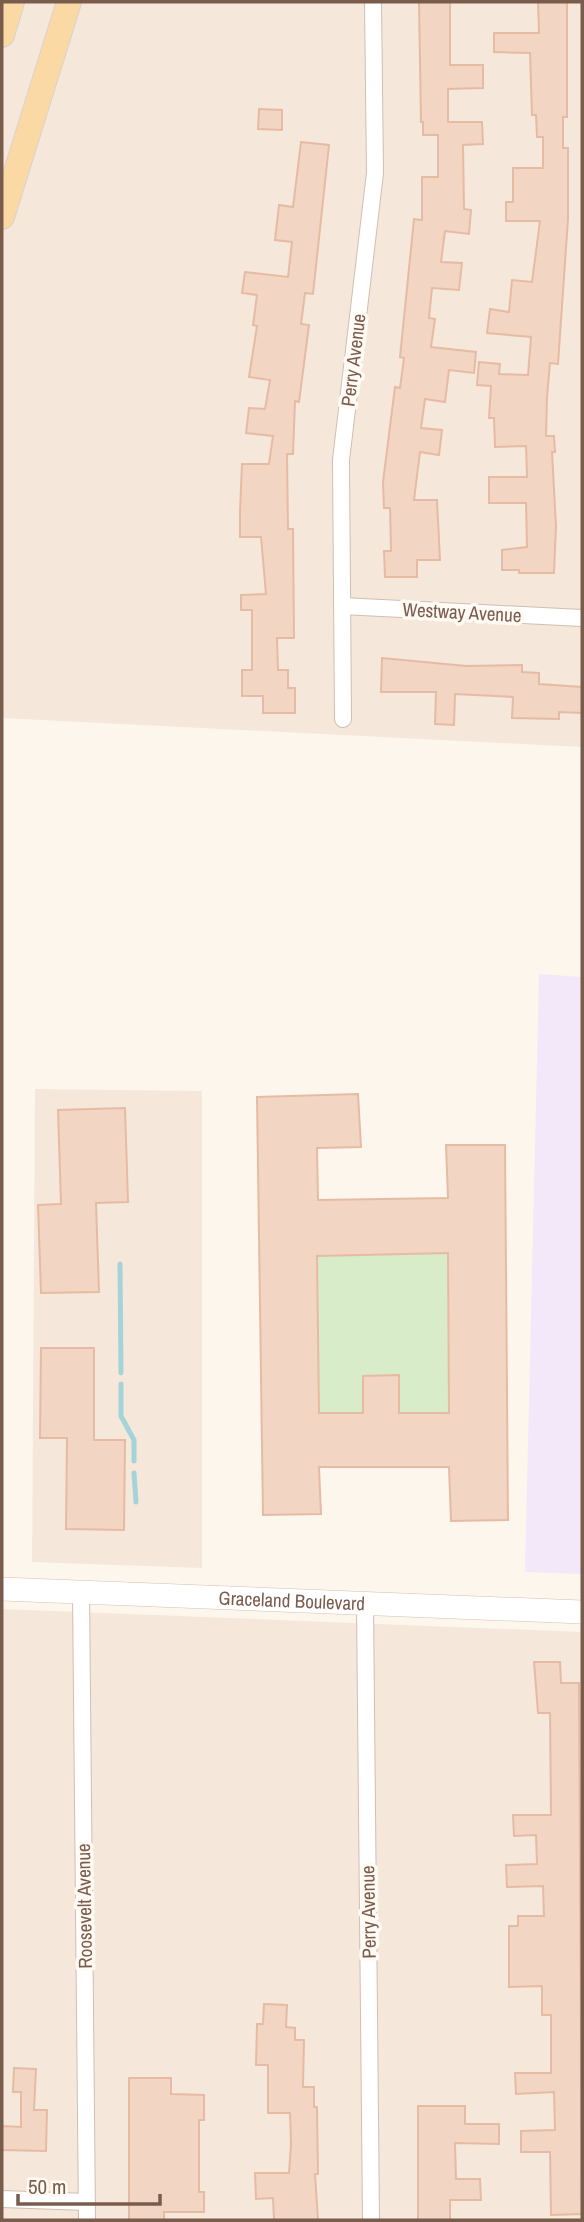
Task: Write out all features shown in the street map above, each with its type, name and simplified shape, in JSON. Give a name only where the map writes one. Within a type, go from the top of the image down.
[{"type":"main road","points":[[2,35],[12,2]]},
{"type":"main road","points":[[2,217],[69,2]]},
{"type":"street","name":"Perry Avenue","points":[[343,719],[341,460],[374,173],[373,2]]},
{"type":"street","name":"Westway Avenue","points":[[342,606],[582,618]]},
{"type":"street","name":"Graceland Boulevard","points":[[2,1589],[582,1612]]},
{"type":"street","name":"Roosevelt Avenue","points":[[81,1592],[87,2220]]},
{"type":"street","name":"Perry Avenue","points":[[366,1604],[371,2220]]},
{"type":"street","points":[[2,2199],[87,2202]]},
{"type":"shaded area","points":[[2,2],[582,2],[582,747],[2,718]]},
{"type":"shaded area","points":[[539,974],[582,977],[582,1574],[525,1572]]},
{"type":"shaded area","points":[[35,1089],[202,1091],[202,1568],[32,1562]]},
{"type":"shaded area","points":[[2,1609],[582,1632],[582,2220],[2,2220]]},
{"type":"green space","points":[[448,1253],[449,1413],[399,1413],[398,1375],[363,1376],[363,1413],[319,1413],[317,1256]]},
{"type":"building","points":[[419,2],[450,2],[450,65],[483,65],[483,88],[448,89],[448,122],[482,122],[483,144],[463,145],[464,209],[471,210],[469,234],[445,231],[441,262],[462,263],[459,290],[432,288],[429,318],[435,319],[431,347],[476,352],[474,373],[449,370],[445,402],[425,399],[421,428],[442,430],[439,455],[420,452],[414,500],[437,500],[440,560],[417,560],[417,577],[385,577],[384,551],[391,551],[390,508],[384,508],[383,482],[395,387],[400,388],[404,358],[400,357],[414,219],[422,220],[422,177],[438,177],[438,135],[423,135],[421,122]]},
{"type":"building","points":[[538,2],[567,2],[567,117],[563,117],[563,148],[568,148],[568,219],[558,364],[550,363],[547,397],[546,436],[554,436],[555,452],[552,452],[556,526],[554,573],[519,573],[519,570],[502,570],[502,550],[527,547],[526,503],[489,503],[489,477],[527,477],[526,446],[495,447],[494,418],[489,418],[491,386],[477,385],[479,362],[500,364],[499,374],[528,375],[531,337],[487,333],[490,309],[509,312],[512,280],[532,282],[540,221],[506,221],[506,202],[513,202],[513,168],[543,168],[543,137],[537,137],[536,115],[532,115],[530,53],[494,52],[494,33],[539,33]]},
{"type":"building","points":[[259,109],[282,110],[282,130],[258,129]]},
{"type":"building","points":[[301,142],[329,145],[313,294],[305,293],[301,324],[309,325],[299,402],[295,401],[293,454],[287,454],[288,529],[293,529],[294,638],[277,638],[278,670],[288,670],[288,688],[295,688],[295,713],[263,713],[263,696],[242,696],[242,670],[252,670],[252,610],[241,610],[241,595],[266,594],[261,537],[240,537],[240,512],[242,464],[269,464],[273,436],[246,433],[249,408],[265,409],[270,380],[249,377],[257,326],[253,325],[257,295],[242,293],[245,272],[288,277],[292,242],[275,240],[279,205],[293,207]]},
{"type":"building","points":[[382,658],[466,666],[522,665],[522,672],[539,673],[539,684],[582,687],[582,713],[559,712],[559,719],[512,718],[513,697],[455,694],[454,725],[435,724],[436,692],[381,692]]},
{"type":"building","points":[[358,1094],[361,1147],[317,1148],[318,1200],[448,1198],[446,1145],[505,1145],[508,1520],[451,1521],[449,1467],[319,1467],[321,1514],[263,1515],[257,1097]],"holes":[[[448,1253],[449,1413],[399,1413],[399,1375],[363,1376],[363,1413],[319,1413],[317,1256]]]},
{"type":"building","points":[[125,1108],[128,1202],[96,1203],[99,1292],[41,1293],[38,1205],[61,1204],[58,1110]]},
{"type":"building","points":[[41,1348],[94,1348],[94,1440],[125,1440],[124,1530],[66,1529],[67,1438],[40,1438]]},
{"type":"building","points":[[534,1662],[560,1662],[561,1683],[579,1683],[582,2214],[551,2215],[550,2152],[521,2152],[521,2131],[555,2130],[554,2092],[516,2094],[515,2073],[551,2073],[551,2015],[542,2015],[542,1986],[509,1987],[509,1926],[518,1926],[518,1916],[544,1916],[543,1886],[507,1887],[506,1865],[537,1864],[536,1835],[514,1836],[513,1815],[551,1815],[550,1713],[538,1713]]},
{"type":"building","points":[[264,2004],[287,2005],[286,2027],[295,2028],[295,2040],[304,2040],[303,2087],[314,2087],[314,2107],[317,2107],[318,2174],[315,2174],[318,2220],[274,2220],[273,2198],[256,2199],[255,2173],[289,2173],[291,2144],[290,2113],[268,2113],[268,2065],[256,2065],[257,2024],[263,2024]]},
{"type":"building","points":[[14,2068],[36,2069],[34,2110],[47,2110],[46,2151],[2,2150],[2,2126],[21,2127],[21,2092],[13,2092]]},
{"type":"building","points":[[129,2078],[171,2078],[171,2094],[204,2095],[204,2120],[199,2120],[199,2192],[204,2192],[204,2212],[164,2212],[164,2220],[129,2220]]},
{"type":"building","points":[[418,2106],[465,2106],[465,2124],[499,2124],[499,2144],[455,2143],[456,2179],[480,2179],[481,2200],[450,2200],[450,2220],[418,2220]]},
{"type":"waterway","points":[[120,1264],[121,1373]]},
{"type":"waterway","points":[[121,1384],[121,1416],[134,1440],[134,1461]]},
{"type":"waterway","points":[[134,1473],[136,1502]]}]
